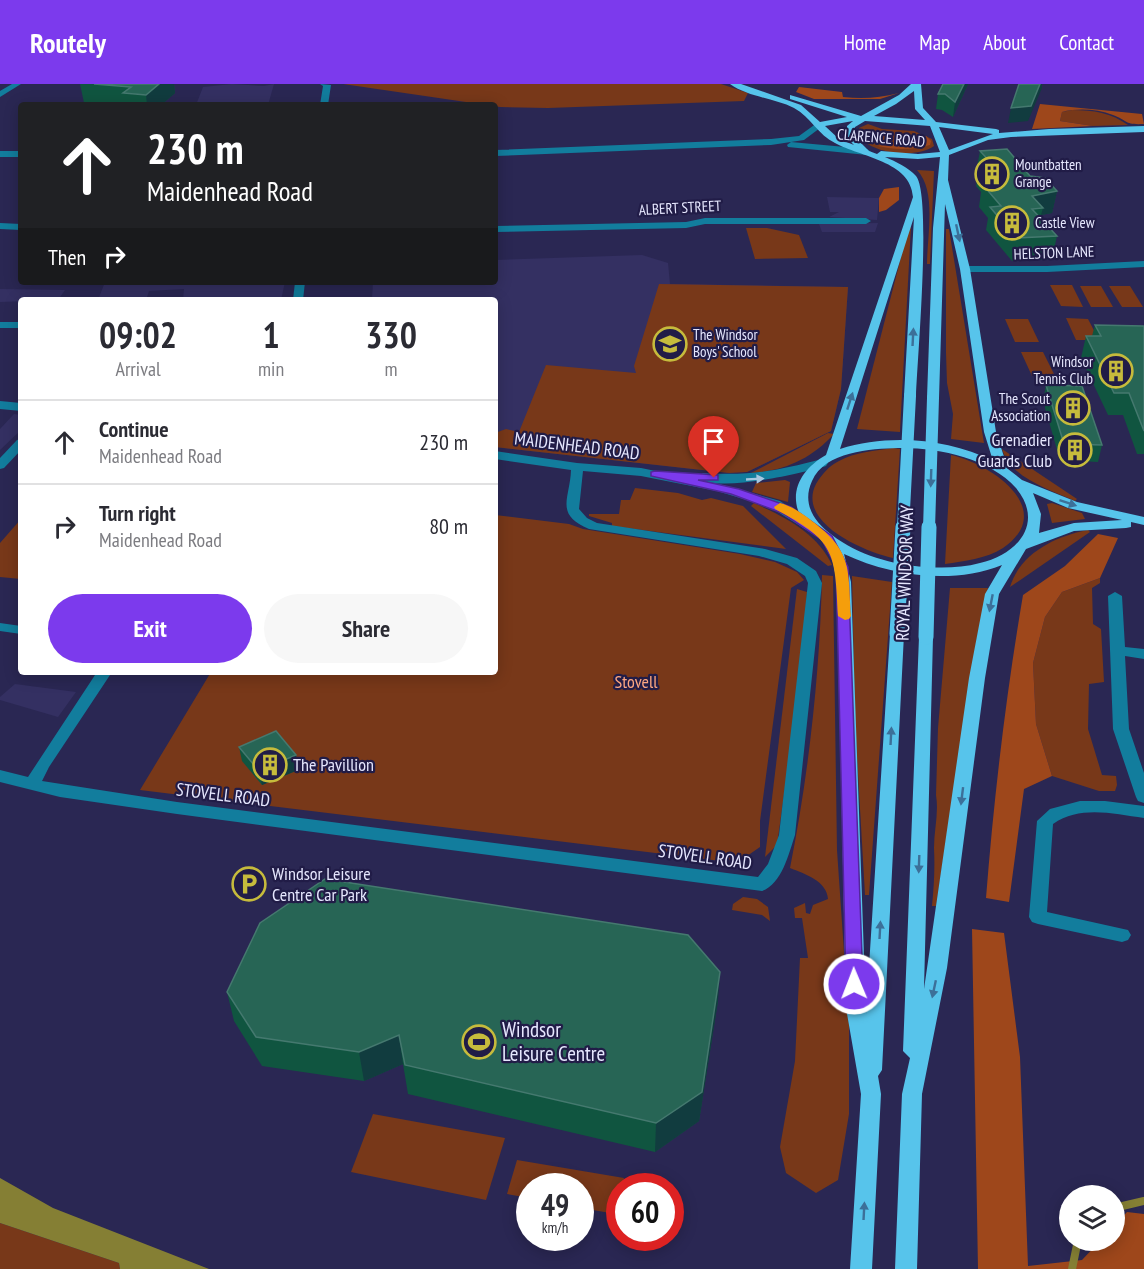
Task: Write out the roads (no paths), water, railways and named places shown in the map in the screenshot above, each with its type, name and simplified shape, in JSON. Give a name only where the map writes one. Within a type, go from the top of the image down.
[{"type":"main road","points":[[734,84],[791,104],[804,112],[836,141],[867,152]]},
{"type":"main road","points":[[753,84],[813,104],[927,130],[941,137]]},
{"type":"main road","points":[[867,152],[849,134],[851,126],[862,117],[897,100],[916,84]]},
{"type":"main road","points":[[916,84],[919,109],[934,125],[941,137]]},
{"type":"main road","points":[[869,105],[897,100]]},
{"type":"main road","points":[[813,104],[850,106]]},
{"type":"main road","points":[[817,126],[836,120],[862,117]]},
{"type":"main road","name":"CLARENCE ROAD","points":[[862,117],[997,132],[1144,129]]},
{"type":"main road","name":"CLARENCE ROAD","points":[[867,152],[911,156],[944,154],[990,137],[1059,132]]},
{"type":"main road","name":"ROYAL WINDSOR WAY","points":[[912,1094],[938,228],[944,176],[941,137]]},
{"type":"main road","name":"ROYAL WINDSOR WAY","points":[[867,152],[907,173],[915,184],[919,223],[871,1094]]},
{"type":"main road","points":[[944,176],[964,269],[990,432],[1002,471]]},
{"type":"main road","points":[[827,460],[917,194]]},
{"type":"main road","points":[[861,1269],[871,1094],[855,1008],[844,582],[837,554],[804,510],[802,494],[807,477],[827,460],[876,445],[912,444],[955,451],[1073,505],[1144,523]]},
{"type":"main road","points":[[906,1269],[912,1094],[938,968],[977,678],[992,594],[1019,549],[1033,532],[1035,514],[1028,495],[1015,480]]},
{"type":"main road","points":[[823,534],[849,551],[878,562],[936,571],[984,566],[1044,535],[1075,526],[1144,523]]},
{"type":"street","points":[[0,95],[17,84]]},
{"type":"street","points":[[324,84],[327,85],[324,102]]},
{"type":"street","name":"CLARENCE ROAD","points":[[734,145],[795,140],[806,136],[817,126]]},
{"type":"street","name":"CLARENCE ROAD","points":[[498,153],[734,145],[808,145],[867,152]]},
{"type":"street","points":[[0,154],[18,154]]},
{"type":"street","name":"ALBERT STREET","points":[[498,229],[686,225],[705,220],[866,221]]},
{"type":"street","points":[[0,226],[18,227]]},
{"type":"street","name":"HELSTON LANE","points":[[964,269],[1047,269],[1144,264]]},
{"type":"street","points":[[0,325],[18,325]]},
{"type":"street","points":[[0,405],[18,407]]},
{"type":"street","points":[[0,465],[18,446]]},
{"type":"street","name":"MAIDENHEAD ROAD","points":[[498,455],[577,467],[754,479],[789,474],[827,460]]},
{"type":"street","name":"STOVELL ROAD","points":[[32,785],[177,808],[762,884],[776,866],[787,835],[815,583],[811,574],[792,561],[760,552],[582,523],[572,511],[571,504],[578,478],[577,467]]},
{"type":"street","name":"MAIDENHEAD ROAD","points":[[655,474],[761,500],[787,510],[823,534]]},
{"type":"street","points":[[1115,596],[1121,729],[1144,797]]},
{"type":"street","points":[[0,627],[18,630]]},
{"type":"street","points":[[1118,651],[1144,654]]},
{"type":"street","points":[[0,776],[32,785],[51,751],[103,675]]},
{"type":"street","points":[[1122,934],[1038,918],[1045,821],[1056,812],[1084,805],[1144,812]]},
{"type":"waterway","points":[[1125,1205],[1144,1201]]},
{"type":"waterway","points":[[1072,1269],[1076,1251]]},
{"type":"place","name":"Mountbatten Grange","points":[[992,174]]},
{"type":"place","name":"Castle View","points":[[1012,223]]},
{"type":"place","name":"The Windsor Boys' School","points":[[670,344]]},
{"type":"place","name":"Windsor Tennis Club","points":[[1116,371]]},
{"type":"place","name":"The Scout Association","points":[[1073,408]]},
{"type":"place","name":"Grenadier Guards Club","points":[[1075,450]]},
{"type":"place","name":"The Pavillion","points":[[270,765]]},
{"type":"place","name":"Windsor Leisure Centre Car Park","points":[[249,884]]},
{"type":"place","name":"Windsor Leisure Centre","points":[[479,1042]]},
{"type":"park label","name":"Stovell","points":[[636,682]]}]
